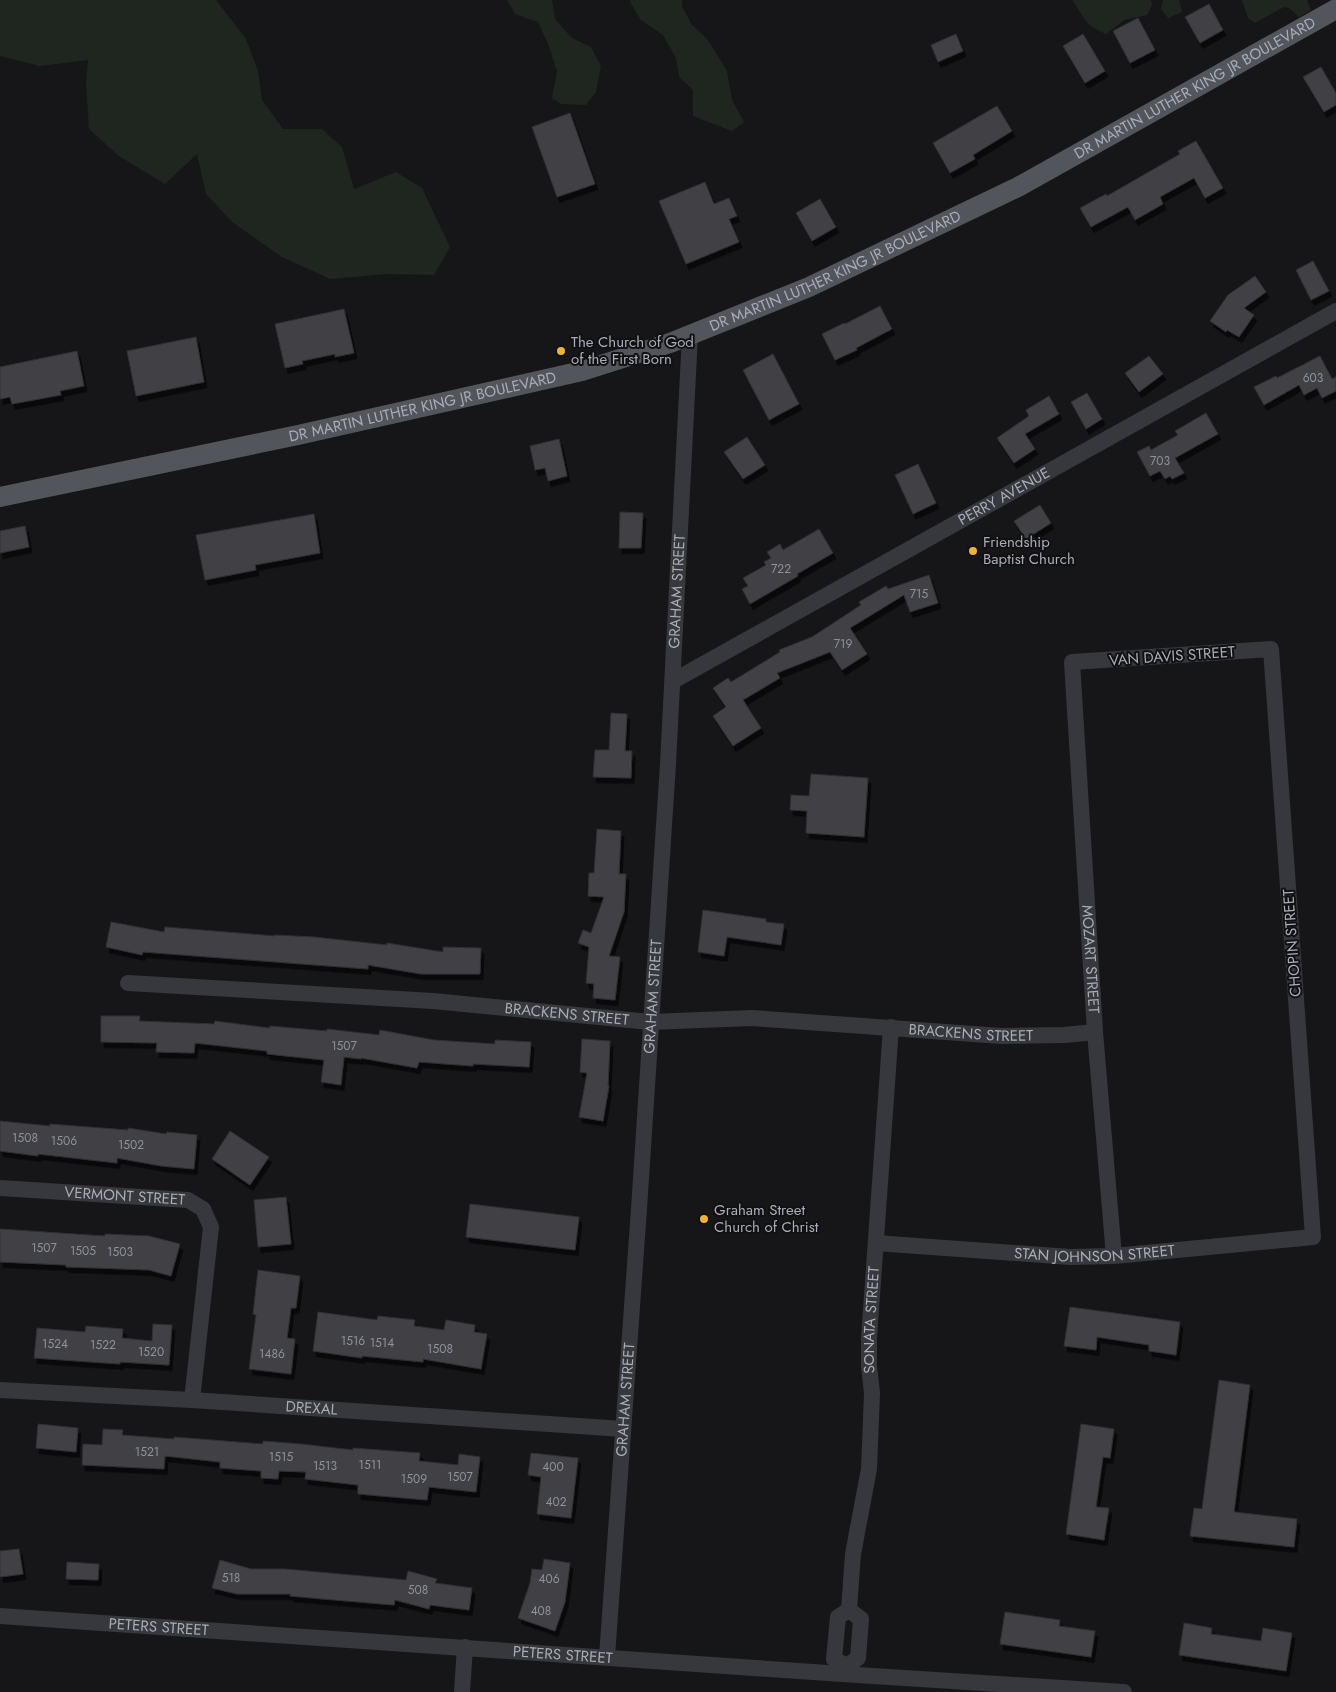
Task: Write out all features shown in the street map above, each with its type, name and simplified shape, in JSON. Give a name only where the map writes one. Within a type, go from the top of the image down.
[{"type":"main road","name":"DR MARTIN LUTHER KING JR BOULEVARD","points":[[0,496],[298,435],[582,371],[670,343],[809,287],[1018,186],[1336,9]]},
{"type":"street","name":"PERRY AVENUE","points":[[673,681],[1336,312]]},
{"type":"street","name":"GRAHAM STREET","points":[[607,1657],[624,1429],[673,681],[690,335]]},
{"type":"street","name":"VAN DAVIS STREET","points":[[1072,662],[1271,649]]},
{"type":"street","name":"CHOPIN STREET","points":[[1271,649],[1313,1237]]},
{"type":"street","name":"MOZART STREET","points":[[1072,662],[1095,1032],[1114,1256]]},
{"type":"street","name":"BRACKENS STREET","points":[[128,983],[433,1001],[650,1022],[752,1018],[1013,1036],[1095,1032]]},
{"type":"street","name":"SONATA STREET","points":[[846,1670],[834,1659],[838,1617],[849,1610],[853,1554],[869,1469],[872,1393],[869,1366],[869,1338],[891,1027]]},
{"type":"street","name":"VERMONT STREET","points":[[0,1188],[188,1200],[203,1209],[211,1227],[192,1400]]},
{"type":"street","name":"STAN JOHNSON STREET","points":[[876,1243],[1070,1257],[1114,1256],[1313,1237]]},
{"type":"street","name":"DREXAL","points":[[0,1390],[192,1400],[624,1429]]},
{"type":"street","points":[[846,1670],[858,1658],[861,1619],[849,1610]]},
{"type":"street","name":"PETERS STREET","points":[[0,1616],[607,1657],[846,1670],[1124,1692]]},
{"type":"street","points":[[462,1692],[465,1647]]},
{"type":"shaded area","points":[[0,0],[216,0],[246,39],[258,71],[262,100],[283,129],[322,129],[342,147],[354,189],[396,172],[422,188],[450,247],[434,275],[386,274],[330,279],[282,257],[232,222],[206,194],[197,154],[165,184],[119,156],[89,129],[86,83],[88,60],[40,66],[0,56]]},
{"type":"shaded area","points":[[507,0],[552,0],[555,19],[572,38],[591,47],[601,66],[596,92],[586,105],[561,104],[552,98],[557,72],[549,46],[538,22],[515,14]]},
{"type":"shaded area","points":[[631,0],[682,0],[682,6],[692,25],[708,40],[727,71],[732,100],[744,122],[732,131],[693,116],[693,90],[679,77],[676,58],[663,35],[641,20],[630,2]]},
{"type":"shaded area","points":[[1072,0],[1151,0],[1152,5],[1147,15],[1124,20],[1106,34],[1089,24]]},
{"type":"shaded area","points":[[1163,0],[1179,0],[1182,12],[1168,18],[1161,9]]},
{"type":"shaded area","points":[[1242,0],[1307,0],[1311,10],[1299,17],[1289,8],[1284,7],[1255,23],[1248,18]]},
{"type":"building","points":[[1209,4],[1223,30],[1200,43],[1185,17]]},
{"type":"building","points":[[1138,18],[1155,50],[1130,63],[1113,31]]},
{"type":"building","points":[[956,34],[963,51],[938,62],[931,45]]},
{"type":"building","points":[[1083,34],[1105,71],[1085,83],[1063,46]]},
{"type":"building","points":[[1321,67],[1336,93],[1336,105],[1324,112],[1303,77]]},
{"type":"building","points":[[997,106],[1012,131],[973,155],[975,159],[950,173],[933,143]]},
{"type":"building","points":[[570,113],[595,184],[557,197],[532,127]]},
{"type":"building","points":[[1196,141],[1223,188],[1205,198],[1194,178],[1160,197],[1163,204],[1135,220],[1128,207],[1091,227],[1080,208],[1106,194],[1107,196],[1180,154],[1178,151]]},
{"type":"building","points":[[705,182],[714,204],[729,198],[737,216],[729,219],[739,242],[686,264],[659,201]]},
{"type":"building","points":[[820,199],[836,227],[812,241],[796,213]]},
{"type":"building","points":[[1313,261],[1329,291],[1311,300],[1296,270]]},
{"type":"building","points":[[1255,276],[1266,292],[1244,308],[1254,315],[1239,337],[1227,330],[1226,332],[1210,321],[1228,295]]},
{"type":"building","points":[[880,306],[892,329],[856,348],[857,350],[835,360],[822,334]]},
{"type":"building","points":[[344,309],[354,353],[335,357],[335,354],[302,361],[303,364],[285,368],[275,324]]},
{"type":"building","points":[[196,337],[204,382],[136,396],[127,351]]},
{"type":"building","points":[[77,351],[84,386],[60,391],[61,395],[12,404],[10,397],[0,399],[0,367]]},
{"type":"building","points":[[773,354],[799,404],[769,420],[743,370]]},
{"type":"building","points":[[1149,356],[1163,374],[1139,392],[1125,373]]},
{"type":"building","points":[[1320,356],[1332,379],[1336,377],[1336,391],[1322,398],[1317,388],[1304,395],[1299,385],[1264,405],[1254,387],[1276,376],[1277,378]]},
{"type":"building","points":[[1087,393],[1102,419],[1086,429],[1071,402]]},
{"type":"building","points":[[1049,396],[1059,414],[1025,434],[1035,449],[1014,463],[997,438],[1029,416],[1026,410]]},
{"type":"building","points":[[1206,413],[1218,434],[1175,458],[1184,473],[1172,479],[1170,476],[1165,479],[1160,471],[1150,476],[1137,452],[1149,446],[1151,450],[1178,435],[1175,431]]},
{"type":"building","points":[[747,437],[765,465],[743,479],[724,452]]},
{"type":"building","points":[[559,439],[567,476],[548,481],[545,468],[535,470],[530,446]]},
{"type":"building","points":[[918,464],[936,503],[913,514],[895,475]]},
{"type":"building","points":[[1040,505],[1051,523],[1026,539],[1014,521]]},
{"type":"building","points":[[620,512],[643,513],[641,548],[619,548]]},
{"type":"building","points":[[314,514],[320,553],[255,565],[256,570],[205,580],[196,535]]},
{"type":"building","points":[[25,526],[29,547],[0,553],[0,531]]},
{"type":"building","points":[[819,529],[833,553],[750,604],[742,589],[748,586],[743,578],[766,565],[764,562],[771,558],[767,552],[780,544],[783,550]]},
{"type":"building","points":[[929,575],[938,603],[910,612],[904,595],[850,628],[867,654],[842,670],[830,652],[777,673],[780,678],[743,700],[761,728],[733,746],[713,716],[726,707],[713,688],[728,678],[731,682],[780,652],[779,650],[812,637],[861,605],[859,602],[886,586],[888,589]]},
{"type":"building","points":[[611,713],[627,714],[625,751],[632,751],[631,778],[593,777],[595,750],[609,750]]},
{"type":"building","points":[[811,774],[868,778],[864,837],[806,833],[807,811],[790,810],[791,795],[809,796]]},
{"type":"building","points":[[597,829],[621,831],[619,874],[626,874],[624,912],[609,956],[620,957],[615,1000],[593,998],[594,984],[586,983],[589,947],[578,943],[583,930],[591,933],[604,897],[588,896],[589,873],[594,873]]},
{"type":"building","points":[[703,910],[766,919],[766,922],[784,924],[781,945],[727,937],[724,956],[698,952]]},
{"type":"building","points":[[111,922],[164,932],[165,927],[275,936],[314,937],[387,945],[387,943],[443,952],[443,947],[481,948],[480,974],[421,974],[368,965],[368,969],[143,952],[142,955],[106,947]]},
{"type":"building","points":[[101,1016],[140,1016],[139,1021],[214,1024],[215,1021],[269,1028],[270,1026],[327,1031],[327,1029],[379,1035],[380,1030],[434,1040],[495,1044],[495,1040],[531,1042],[529,1067],[473,1064],[473,1066],[419,1062],[417,1068],[361,1058],[344,1057],[341,1085],[321,1082],[324,1060],[195,1043],[194,1053],[156,1052],[157,1043],[101,1042]]},
{"type":"building","points":[[582,1039],[610,1041],[609,1086],[603,1121],[579,1117],[587,1073],[580,1072]]},
{"type":"building","points":[[0,1121],[50,1126],[50,1124],[128,1130],[128,1128],[166,1134],[167,1132],[197,1135],[194,1169],[161,1166],[117,1158],[117,1163],[0,1151]]},
{"type":"building","points":[[230,1131],[269,1157],[250,1185],[212,1159]]},
{"type":"building","points":[[286,1197],[291,1244],[258,1247],[254,1200]]},
{"type":"building","points":[[470,1204],[579,1217],[575,1250],[466,1237]]},
{"type":"building","points":[[0,1229],[105,1236],[105,1234],[149,1236],[180,1244],[171,1276],[149,1270],[0,1262]]},
{"type":"building","points":[[258,1270],[300,1276],[296,1308],[291,1308],[287,1338],[295,1339],[291,1374],[249,1369],[256,1315],[253,1314]]},
{"type":"building","points":[[1070,1307],[1180,1322],[1176,1355],[1149,1351],[1149,1345],[1097,1337],[1096,1350],[1064,1346]]},
{"type":"building","points":[[318,1312],[377,1320],[378,1316],[415,1320],[414,1326],[444,1330],[446,1320],[475,1325],[474,1332],[487,1334],[481,1369],[423,1359],[423,1362],[362,1356],[362,1358],[313,1351]]},
{"type":"building","points":[[153,1324],[172,1325],[169,1365],[120,1362],[120,1364],[34,1358],[37,1328],[85,1332],[86,1326],[123,1329],[122,1338],[152,1341]]},
{"type":"building","points":[[1219,1380],[1250,1385],[1234,1512],[1297,1519],[1294,1547],[1190,1536],[1194,1508],[1202,1509]]},
{"type":"building","points":[[38,1424],[78,1428],[76,1452],[36,1448]]},
{"type":"building","points":[[1081,1424],[1114,1429],[1110,1458],[1103,1457],[1096,1507],[1109,1508],[1104,1540],[1066,1534]]},
{"type":"building","points":[[103,1429],[123,1430],[122,1435],[174,1439],[174,1437],[263,1444],[263,1441],[353,1450],[353,1448],[420,1453],[419,1461],[458,1465],[459,1454],[480,1457],[476,1492],[429,1487],[427,1500],[358,1494],[358,1485],[305,1479],[306,1472],[279,1471],[278,1479],[261,1478],[261,1471],[220,1468],[220,1462],[165,1456],[164,1469],[82,1465],[83,1444],[102,1445]]},
{"type":"building","points":[[531,1453],[578,1458],[571,1518],[537,1514],[541,1477],[528,1475]]},
{"type":"building","points":[[19,1549],[23,1574],[0,1577],[0,1551]]},
{"type":"building","points":[[544,1559],[570,1563],[565,1602],[555,1631],[518,1618],[530,1583],[532,1569],[542,1570]]},
{"type":"building","points":[[220,1560],[251,1569],[285,1569],[406,1580],[408,1571],[437,1579],[435,1583],[472,1588],[469,1610],[430,1605],[429,1609],[395,1600],[394,1605],[290,1596],[290,1594],[237,1594],[212,1588]]},
{"type":"building","points":[[67,1562],[99,1564],[98,1580],[66,1579]]},
{"type":"building","points":[[1005,1612],[1060,1620],[1059,1626],[1095,1631],[1091,1657],[1000,1644]]},
{"type":"building","points":[[1184,1623],[1212,1628],[1211,1634],[1261,1641],[1263,1628],[1292,1633],[1286,1671],[1179,1655]]},
{"type":"place","name":"The Church of God of the First Born","points":[[561,351]]},
{"type":"place","name":"Friendship Baptist Church","points":[[973,551]]},
{"type":"place","name":"Graham Street Church of Christ","points":[[704,1219]]}]
